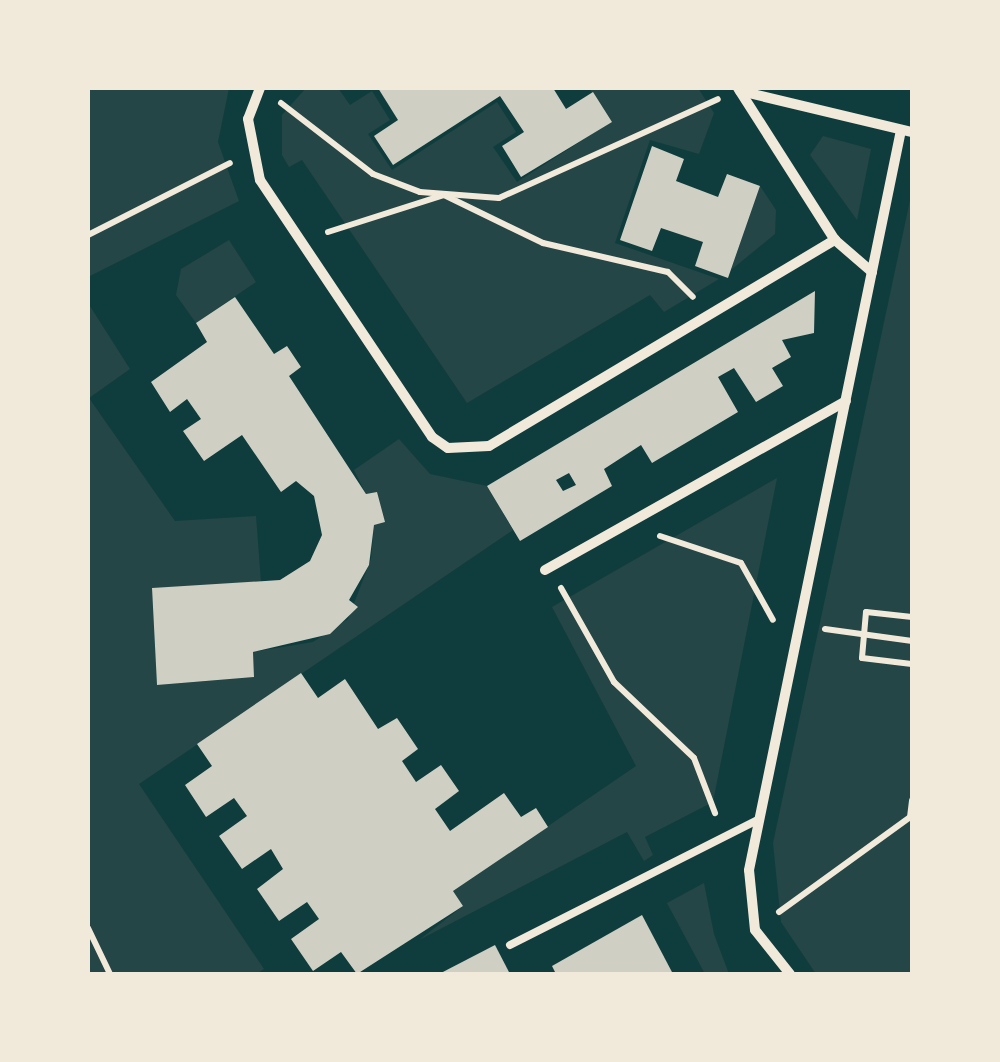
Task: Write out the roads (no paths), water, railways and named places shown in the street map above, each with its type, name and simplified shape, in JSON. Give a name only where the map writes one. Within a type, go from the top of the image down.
[{"type":"street","points":[[260,88],[249,154],[296,234],[432,437],[466,452],[835,240]]},
{"type":"street","points":[[739,89],[907,131],[872,272],[749,870],[754,930],[790,974]]},
{"type":"street","points":[[739,89],[835,240],[872,272]]},
{"type":"street","points":[[548,568],[846,401]]},
{"type":"lane","points":[[510,945],[760,819]]}]
